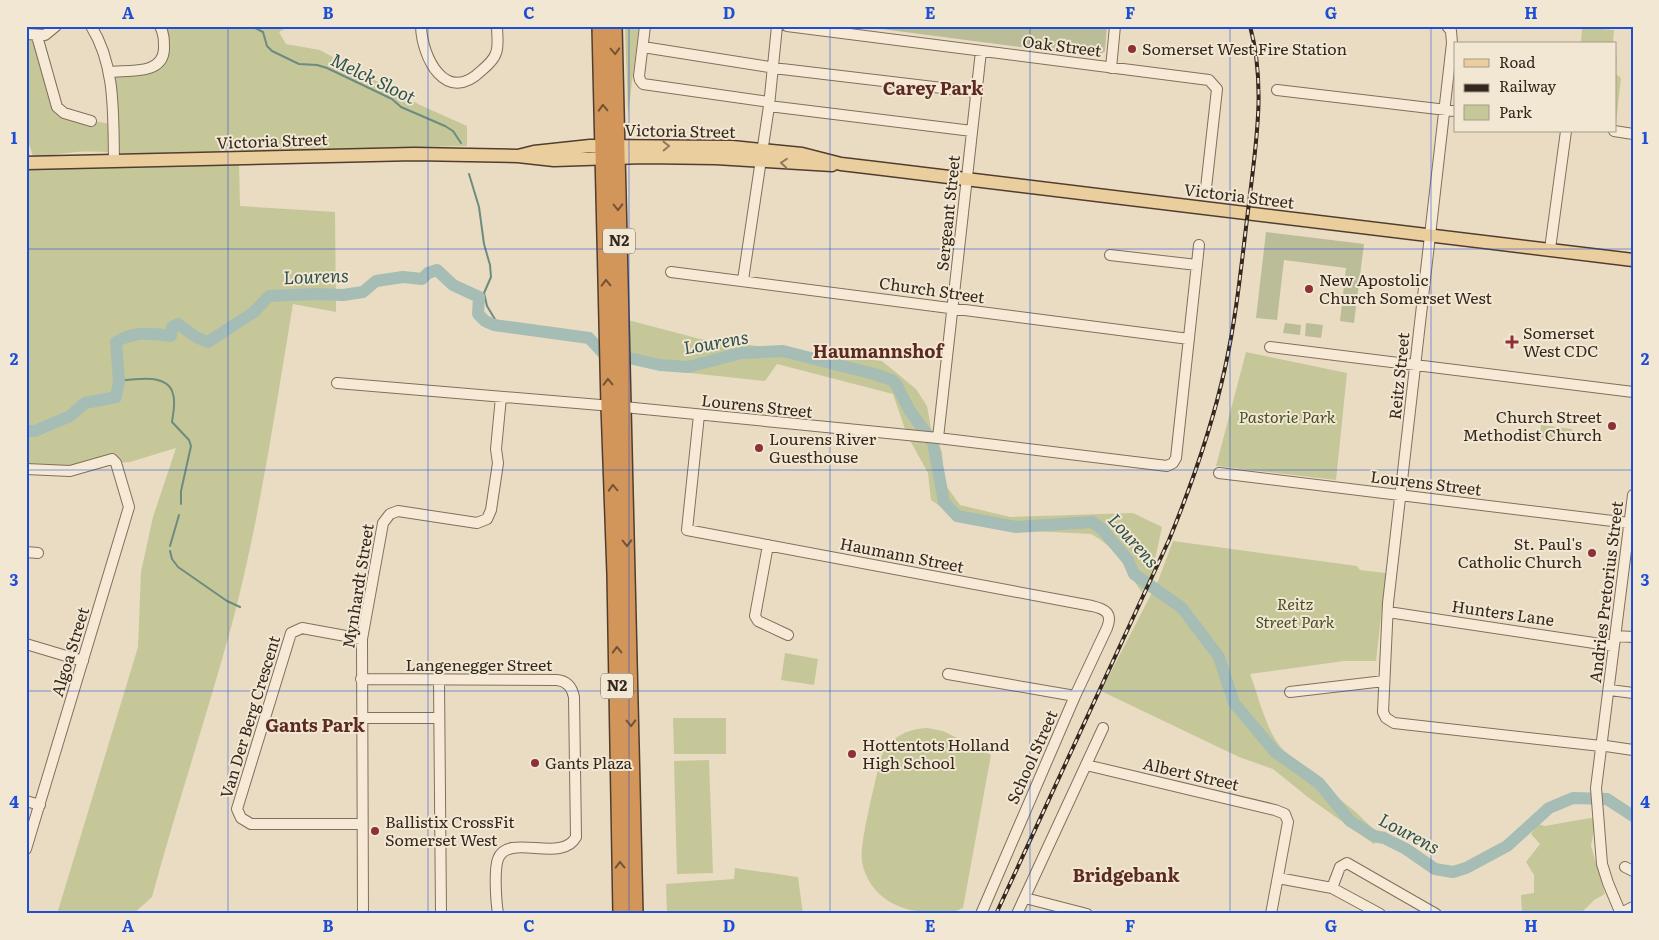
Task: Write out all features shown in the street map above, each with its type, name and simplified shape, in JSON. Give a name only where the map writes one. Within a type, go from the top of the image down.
[{"type":"highway","name":"N2","points":[[600,26],[611,152]]},
{"type":"highway","name":"N2","points":[[614,26],[611,152],[614,323],[623,361],[636,914]]},
{"type":"highway","name":"N2","points":[[614,323],[607,357],[615,574],[621,914]]},
{"type":"main road","name":"Victoria Street","points":[[26,163],[382,154],[518,156],[554,160],[611,152],[762,155],[810,165],[842,164],[1633,260]]},
{"type":"street","points":[[56,26],[45,35],[32,35],[57,107],[64,114],[91,121]]},
{"type":"street","points":[[91,26],[104,52],[110,72],[114,161]]},
{"type":"street","points":[[110,72],[150,68],[160,62],[164,56],[164,36],[160,26]]},
{"type":"street","points":[[421,26],[422,45],[434,69],[442,79],[452,83],[472,79],[495,57],[498,47],[497,26]]},
{"type":"street","points":[[645,26],[640,76],[640,80],[644,84],[769,104],[972,131]]},
{"type":"street","points":[[743,280],[769,104],[777,26]]},
{"type":"street","name":"Oak Street","points":[[787,26],[1209,80],[1217,89],[1206,188]]},
{"type":"street","points":[[1111,68],[1115,26]]},
{"type":"street","name":"Reitz Street","points":[[1448,27],[1452,35],[1450,110],[1430,235],[1401,495],[1388,612],[1383,712],[1386,718],[1394,723],[1603,746]]},
{"type":"street","points":[[643,47],[773,67],[976,92]]},
{"type":"street","name":"Sergeant Street","points":[[935,437],[953,308],[981,51]]},
{"type":"street","points":[[1277,90],[1450,110]]},
{"type":"street","points":[[1616,131],[1633,134]]},
{"type":"street","points":[[1550,250],[1566,132]]},
{"type":"street","points":[[1189,340],[1200,246]]},
{"type":"street","points":[[1110,255],[1197,265]]},
{"type":"street","name":"Church Street","points":[[671,272],[1189,340]]},
{"type":"street","name":"Lourens Street","points":[[337,383],[624,407],[935,437],[1167,466],[1173,463],[1176,458],[1189,340]]},
{"type":"street","points":[[1270,346],[1633,392]]},
{"type":"street","name":"Mynhardt Street","points":[[363,914],[362,638],[383,523],[387,516],[398,511],[477,523],[484,522],[490,513],[498,462],[496,449],[501,397]]},
{"type":"street","name":"Haumann Street","points":[[699,415],[687,530],[1092,606],[1104,609],[1108,614]]},
{"type":"street","name":"Algoa Street","points":[[26,469],[60,471],[109,459],[116,463],[129,510],[26,850]]},
{"type":"street","name":"Lourens Street","points":[[1219,473],[1629,523]]},
{"type":"street","name":"Andries Pretorius Street","points":[[1621,913],[1608,884],[1602,864],[1598,823],[1603,746],[1612,700],[1609,692],[1614,641],[1633,495]]},
{"type":"street","points":[[768,545],[755,616],[758,621],[788,635]]},
{"type":"street","points":[[26,552],[38,553]]},
{"type":"street","name":"Hunters Lane","points":[[1388,612],[1614,641],[1633,638]]},
{"type":"street","name":"School Street","points":[[981,914],[1075,696],[1110,621],[1108,614]]},
{"type":"street","name":"Van Der Berg Crescent","points":[[362,638],[302,628],[291,633],[237,809],[241,818],[251,824],[362,824]]},
{"type":"street","points":[[26,644],[84,661]]},
{"type":"street","points":[[948,674],[1075,696]]},
{"type":"street","name":"Langenegger Street","points":[[361,679],[557,680],[567,683],[573,693],[576,837],[572,844],[562,848],[511,848],[502,853],[498,862],[498,914]]},
{"type":"street","points":[[439,680],[441,914]]},
{"type":"street","points":[[1290,692],[1384,681]]},
{"type":"street","points":[[1609,692],[1633,693]]},
{"type":"street","points":[[362,718],[439,718]]},
{"type":"street","points":[[1017,914],[1103,728]]},
{"type":"street","points":[[1603,746],[1633,750]]},
{"type":"street","name":"Albert Street","points":[[1086,765],[1275,810],[1287,817],[1288,822],[1278,878]]},
{"type":"street","points":[[26,801],[40,805]]},
{"type":"street","points":[[1332,888],[1340,867],[1347,863],[1436,914]]},
{"type":"street","points":[[1271,914],[1278,878],[1332,888],[1380,914]]},
{"type":"street","points":[[1025,898],[1087,914]]},
{"type":"street","points":[[1621,913],[1633,907]]},
{"type":"green space","points":[[26,26],[56,26],[41,37],[56,107],[91,121],[113,124],[110,72],[162,61],[161,26],[290,26],[279,32],[286,44],[320,50],[420,105],[467,126],[467,146],[130,154],[83,152],[33,156],[26,135]]},
{"type":"green space","points":[[625,26],[639,26],[628,114]]},
{"type":"green space","points":[[858,26],[1107,26],[1105,51],[1097,57]]},
{"type":"green space","points":[[1582,27],[1614,30],[1613,42],[1581,42]]},
{"type":"green space","points":[[1616,74],[1621,78],[1616,123]]},
{"type":"green space","points":[[239,163],[240,206],[335,212],[336,312],[293,304],[266,464],[242,584],[152,897],[133,914],[57,914],[138,647],[141,572],[153,517],[176,448],[130,462],[64,467],[26,465],[26,167]]},
{"type":"green space","points":[[1266,232],[1364,244],[1354,323],[1340,321],[1346,268],[1284,260],[1277,320],[1256,318]]},
{"type":"green space","points":[[628,320],[700,339],[882,361],[916,389],[927,406],[931,428],[942,452],[944,483],[960,505],[1010,517],[1133,513],[1162,527],[1153,569],[1142,593],[1114,552],[1100,539],[1091,534],[1010,530],[960,520],[931,500],[928,473],[907,435],[893,394],[777,364],[765,381],[653,369],[652,366],[629,363]]},
{"type":"green space","points":[[1285,323],[1301,325],[1300,335],[1283,333]]},
{"type":"green space","points":[[1306,323],[1323,325],[1321,338],[1305,336]]},
{"type":"green space","name":"Pastorie Park","points":[[1246,352],[1347,373],[1336,480],[1216,466]]},
{"type":"green space","points":[[1541,425],[1572,429],[1571,443],[1540,439]]},
{"type":"green space","name":"Reitz Street Park","points":[[1173,541],[1357,566],[1360,570],[1386,573],[1376,661],[1344,661],[1250,674],[1264,716],[1271,732],[1282,749],[1322,785],[1382,834],[1374,844],[1309,798],[1273,769],[1239,757],[1101,691],[1158,581]]},
{"type":"green space","points":[[785,653],[818,659],[814,685],[781,680]]},
{"type":"green space","points":[[673,718],[726,718],[726,754],[674,754]]},
{"type":"green space","points":[[927,728],[943,731],[991,755],[963,908],[950,913],[911,910],[894,904],[879,894],[873,887],[868,880],[862,862],[865,827],[881,757],[889,744],[900,735],[913,730]]},
{"type":"green space","points":[[709,760],[713,873],[677,874],[674,761]]},
{"type":"green space","points":[[1590,818],[1596,819],[1591,846],[1605,894],[1594,900],[1580,914],[1522,913],[1521,895],[1534,893],[1534,875],[1526,862],[1540,844],[1531,834],[1538,824],[1545,826]]},
{"type":"green space","points":[[735,868],[798,877],[803,914],[667,914],[666,884],[734,879]]},
{"type":"waterway","name":"Melck Sloot","points":[[251,26],[263,32],[267,46],[272,51],[299,64],[317,65],[327,68],[392,99],[401,107],[453,131],[461,143]]},
{"type":"waterway","name":"Melck Sloot","points":[[469,174],[479,207],[484,244],[490,265],[491,277],[484,293],[487,306],[499,326]]},
{"type":"waterway","name":"Lourens","points":[[26,431],[35,431],[70,416],[85,403],[116,397],[119,381],[116,342],[123,338],[136,334],[171,336],[172,327],[178,324],[196,337],[208,342],[254,312],[269,296],[343,295],[363,292],[376,281],[403,277],[422,279],[428,273],[437,270],[453,285],[479,297],[478,314],[485,321],[494,325],[589,338],[602,352],[660,365],[688,367],[741,353],[783,351],[892,380],[910,411],[933,443],[944,502],[957,516],[1016,527],[1092,522],[1102,529],[1128,560],[1134,574],[1182,608],[1219,657],[1234,703],[1275,752],[1319,783],[1350,821],[1374,836],[1384,838],[1406,849],[1435,869],[1453,872],[1466,868],[1507,846],[1549,808],[1573,798],[1607,799],[1633,816]]},
{"type":"waterway","points":[[119,381],[150,379],[158,380],[170,387],[174,401],[172,422],[189,440],[191,446],[181,491],[181,504]]},
{"type":"waterway","points":[[170,546],[179,515]]},
{"type":"waterway","points":[[170,551],[172,559],[178,567],[227,601],[240,607]]},
{"type":"railway","points":[[996,914],[1169,540],[1208,434],[1225,368],[1236,307],[1257,136],[1258,70],[1250,26]]},
{"type":"place","name":"Somerset West Fire Station","points":[[1132,49]]},
{"type":"place","name":"New Apostolic Church Somerset West","points":[[1309,289]]},
{"type":"place","name":"Somerset West CDC","points":[[1512,342]]},
{"type":"place","name":"Church Street Methodist Church","points":[[1612,426]]},
{"type":"place","name":"Lourens River Guesthouse","points":[[759,448]]},
{"type":"place","name":"St. Paul's Catholic Church","points":[[1592,553]]},
{"type":"place","name":"Hottentots Holland High School","points":[[852,754]]},
{"type":"place","name":"Gants Plaza","points":[[535,763]]},
{"type":"place","name":"Ballistix CrossFit Somerset West","points":[[375,831]]},
{"type":"district","name":"Carey Park","points":[[933,89]]},
{"type":"district","name":"Haumannshof","points":[[878,352]]},
{"type":"district","name":"Gants Park","points":[[315,726]]},
{"type":"district","name":"Bridgebank","points":[[1126,876]]}]
